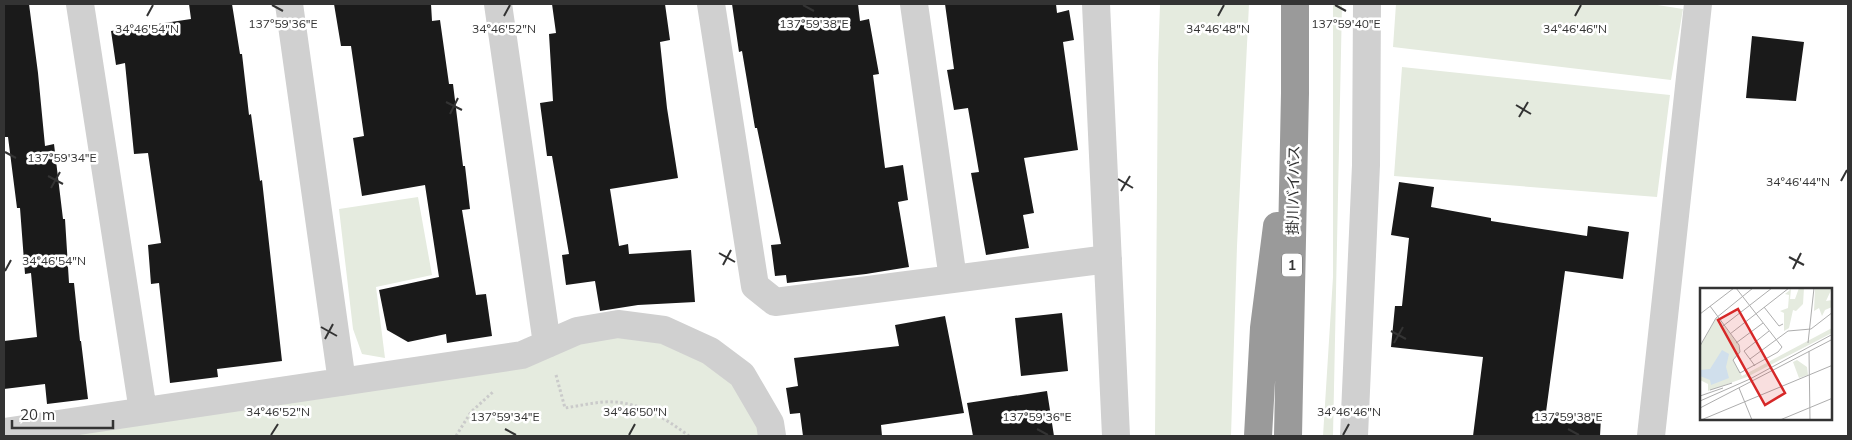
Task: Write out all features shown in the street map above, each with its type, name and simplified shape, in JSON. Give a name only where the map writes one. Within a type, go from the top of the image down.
[{"type":"highway","name":"掛川バイパス","points":[[1288,436],[1295,4]]},
{"type":"highway","points":[[1258,436],[1264,328],[1295,93]]},
{"type":"street","points":[[80,4],[143,411]]},
{"type":"street","points":[[289,4],[342,382]]},
{"type":"street","points":[[498,4],[550,355]]},
{"type":"street","points":[[710,4],[755,286],[774,302],[1108,259]]},
{"type":"street","points":[[914,4],[953,279]]},
{"type":"street","points":[[1096,4],[1116,436]]},
{"type":"street","points":[[1354,436],[1366,165],[1367,4]]},
{"type":"street","points":[[1651,436],[1698,4]]},
{"type":"street","points":[[4,432],[522,355],[550,355],[577,331],[618,324],[664,330],[710,351],[742,375],[770,423],[772,436]]},
{"type":"path","points":[[550,355],[565,408],[605,402],[636,406],[665,418],[690,436]]},
{"type":"shaded area","points":[[1160,4],[1249,4],[1237,246],[1231,436],[1155,436]]},
{"type":"shaded area","points":[[1333,4],[1342,4],[1333,436],[1323,436],[1333,277]]},
{"type":"shaded area","points":[[1396,4],[1651,4],[1683,9],[1671,80],[1393,47]]},
{"type":"shaded area","points":[[1402,67],[1670,95],[1657,197],[1394,176]]},
{"type":"shaded area","points":[[418,197],[432,275],[376,287],[385,358],[362,354],[353,329],[339,209]]},
{"type":"shaded area","points":[[664,330],[721,359],[772,436],[4,436]]},
{"type":"building","points":[[4,4],[29,4],[45,146],[54,144],[63,219],[65,219],[69,283],[74,283],[88,399],[47,404],[45,384],[4,389],[4,341],[37,337],[31,273],[25,274],[20,208],[17,208],[8,137],[4,137]]},
{"type":"building","points":[[189,4],[232,4],[240,54],[242,54],[249,115],[251,114],[260,181],[262,180],[282,361],[217,369],[218,377],[170,383],[159,283],[151,284],[148,245],[161,243],[148,153],[134,154],[125,63],[116,65],[111,31],[191,19]]},
{"type":"building","points":[[334,4],[431,4],[432,21],[440,20],[449,84],[453,84],[470,209],[462,210],[476,295],[486,294],[492,336],[447,343],[446,334],[408,342],[387,330],[379,290],[439,277],[425,185],[362,196],[353,138],[364,136],[351,46],[341,46]]},
{"type":"building","points":[[552,4],[665,4],[670,40],[660,42],[667,108],[678,178],[610,189],[619,246],[628,244],[629,254],[691,250],[695,302],[638,305],[600,311],[595,281],[566,285],[562,255],[569,254],[552,156],[547,156],[540,103],[553,101],[549,34],[556,33]]},
{"type":"building","points":[[732,4],[858,4],[860,21],[869,19],[879,74],[873,75],[885,168],[903,165],[908,200],[898,202],[909,267],[787,283],[786,275],[775,276],[771,245],[781,244],[757,128],[755,128],[742,51],[739,52]]},
{"type":"building","points":[[945,4],[1056,4],[1057,13],[1069,10],[1074,40],[1063,42],[1078,150],[1024,158],[1034,213],[1023,215],[1029,248],[986,255],[971,173],[979,172],[968,108],[954,110],[947,70],[954,69]]},
{"type":"building","points":[[1752,36],[1804,42],[1796,101],[1746,98]]},
{"type":"building","points":[[1399,182],[1434,187],[1431,207],[1491,218],[1491,221],[1587,236],[1588,226],[1629,232],[1623,279],[1565,271],[1546,412],[1601,417],[1600,436],[1473,436],[1483,357],[1391,347],[1395,306],[1402,306],[1409,238],[1391,235]]},
{"type":"building","points":[[1062,313],[1068,371],[1021,376],[1015,318]]},
{"type":"building","points":[[945,316],[964,413],[881,425],[882,436],[803,436],[800,413],[790,414],[786,388],[798,386],[794,358],[899,346],[895,325]]},
{"type":"building","points":[[1047,391],[1054,436],[973,436],[967,403]]}]
